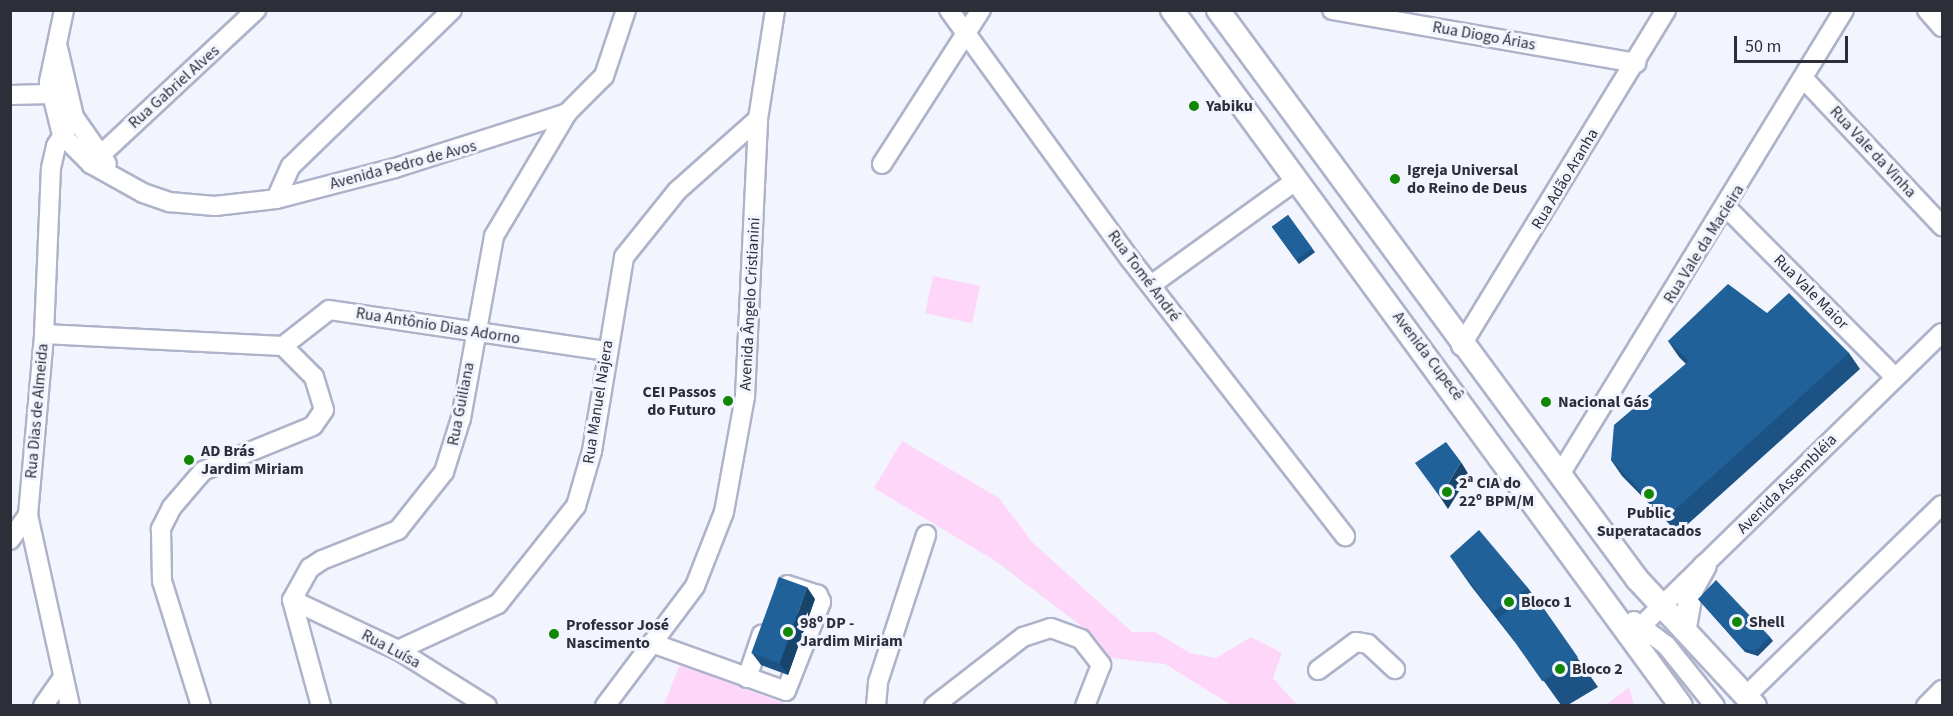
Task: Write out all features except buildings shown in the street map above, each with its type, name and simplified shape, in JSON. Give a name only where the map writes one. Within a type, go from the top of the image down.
[{"type":"main road","name":"Avenida Cupecê","points":[[1172,10],[1295,180],[1614,609],[1637,631],[1681,705]]},
{"type":"main road","name":"Avenida Cupecê","points":[[1218,10],[1461,346],[1559,476],[1663,607],[1685,627],[1751,700]]},
{"type":"main road","points":[[1685,627],[1692,589],[1705,566]]},
{"type":"street","name":"Avenida Pedro de Avos","points":[[64,10],[50,94],[62,135],[119,180],[160,199],[190,205],[276,199],[511,134],[567,113],[604,76],[626,10]]},
{"type":"street","name":"Rua Gabriel Alves","points":[[95,159],[256,10]]},
{"type":"street","points":[[276,199],[291,166],[452,10]]},
{"type":"street","name":"Avenida Ângelo Cristianini","points":[[605,705],[708,564],[724,512],[750,355],[758,119],[775,10]]},
{"type":"street","name":"Rua Tomé André","points":[[949,10],[970,35],[1151,285],[1345,536]]},
{"type":"street","points":[[882,164],[970,35],[981,10]]},
{"type":"street","name":"Rua Diogo Árias","points":[[1332,10],[1636,63]]},
{"type":"street","name":"Rua Adão Aranha","points":[[1461,346],[1636,63],[1666,10]]},
{"type":"street","name":"Rua Vale da Macieira","points":[[1559,476],[1727,208],[1844,10]]},
{"type":"street","name":"Avenida Pedro de Avos","points":[[57,42],[74,117],[95,159]]},
{"type":"street","name":"Rua Vale da Vinha","points":[[1804,79],[1942,226]]},
{"type":"street","points":[[10,95],[50,94]]},
{"type":"street","name":"Rua Guiliana","points":[[292,600],[310,568],[385,538],[427,499],[456,441],[494,236],[567,113]]},
{"type":"street","name":"Rua Dias de Almeida","points":[[70,705],[61,680],[28,515],[44,334],[51,168],[62,135],[74,117]]},
{"type":"street","name":"Rua Manuel Najera","points":[[398,650],[498,604],[576,506],[592,451],[605,351],[619,274],[633,240],[718,151],[758,119]]},
{"type":"street","points":[[1151,285],[1295,180]]},
{"type":"street","name":"Rua Vale Maior","points":[[1727,208],[1894,377]]},
{"type":"street","name":"Rua Antônio Dias Adorno","points":[[283,346],[329,310],[605,351]]},
{"type":"street","name":"Avenida Assembléia","points":[[1637,631],[1894,377],[1942,333]]},
{"type":"street","points":[[44,334],[283,346],[314,377],[323,401],[321,417],[298,433],[203,471],[172,507],[161,529],[162,581],[201,705]]},
{"type":"street","points":[[1751,700],[1942,505]]},
{"type":"street","points":[[10,540],[28,515]]},
{"type":"street","points":[[876,705],[878,682],[926,535]]},
{"type":"street","points":[[652,643],[747,678],[788,689],[821,599],[784,583],[771,609],[747,678]]},
{"type":"street","points":[[292,600],[321,705]]},
{"type":"street","name":"Rua Luísa","points":[[292,600],[398,650],[487,705]]},
{"type":"street","points":[[1663,607],[1666,645]]},
{"type":"street","points":[[934,705],[1023,637],[1052,628],[1081,639],[1101,665],[1089,704]]},
{"type":"street","points":[[1637,631],[1666,645],[1715,705]]},
{"type":"street","points":[[1318,670],[1356,642],[1368,644],[1395,669]]},
{"type":"street","points":[[43,705],[61,680]]},
{"type":"street","points":[[1926,705],[1942,690]]},
{"type":"shaded area","points":[[933,276],[980,286],[972,323],[925,313]]},
{"type":"shaded area","points":[[902,441],[999,498],[1033,543],[1132,632],[1155,632],[1190,653],[1216,658],[1251,637],[1282,653],[1273,678],[1297,705],[1231,705],[1165,664],[1111,658],[1092,634],[994,560],[874,488]]},
{"type":"shaded area","points":[[680,664],[787,705],[664,705]]},
{"type":"shaded area","points":[[1629,687],[1634,705],[1606,705]]},
{"type":"place","name":"Yabiku","points":[[1194,106]]},
{"type":"place","name":"Igreja Universal do Reino de Deus","points":[[1395,179]]},
{"type":"place","name":"CEI Passos do Futuro","points":[[728,401]]},
{"type":"place","name":"Nacional Gás","points":[[1546,402]]},
{"type":"place","name":"AD Brás Jardim Miriam","points":[[189,460]]},
{"type":"place","name":"2ª CIA do 22º BPM/M","points":[[1447,492]]},
{"type":"place","name":"Public Superatacados","points":[[1649,494]]},
{"type":"place","name":"Bloco 1","points":[[1509,602]]},
{"type":"place","name":"Shell","points":[[1737,622]]},
{"type":"place","name":"98º DP - Jardim Miriam","points":[[788,632]]},
{"type":"place","name":"Professor José Nascimento","points":[[554,634]]},
{"type":"place","name":"Bloco 2","points":[[1560,669]]}]
